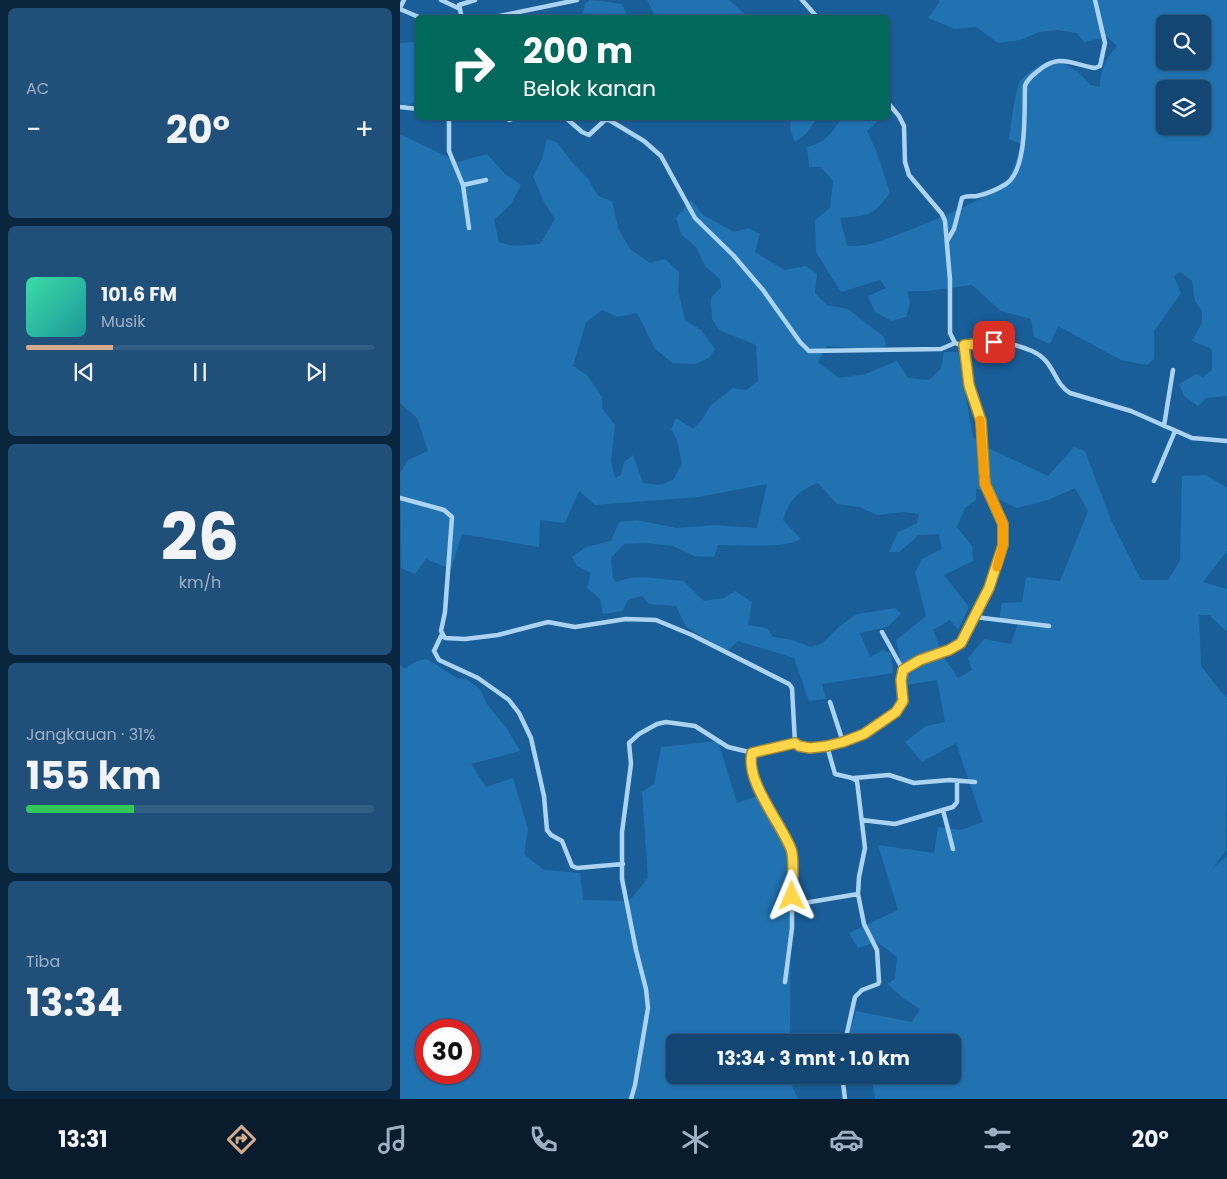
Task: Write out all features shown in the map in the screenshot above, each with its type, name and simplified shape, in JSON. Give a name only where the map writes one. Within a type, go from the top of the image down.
[{"type":"street","points":[[404,0],[400,8],[415,15]]},
{"type":"street","points":[[441,0],[458,8],[461,15]]},
{"type":"street","points":[[458,8],[462,4],[475,0]]},
{"type":"street","points":[[504,15],[577,0]]},
{"type":"street","points":[[802,0],[815,15]]},
{"type":"street","points":[[947,241],[954,229],[962,198],[978,195],[1001,186],[1010,181],[1016,173],[1023,143],[1025,86],[1029,78],[1053,61],[1096,68],[1100,66],[1105,43],[1095,0]]},
{"type":"street","points":[[890,105],[904,126],[907,171],[912,180],[944,217],[950,280],[950,333],[955,343]]},
{"type":"street","points":[[400,107],[415,109]]},
{"type":"street","points":[[449,120],[449,151],[463,185],[468,228]]},
{"type":"street","points":[[568,120],[587,135],[592,134],[605,120]]},
{"type":"street","points":[[609,120],[657,151],[666,163],[695,218],[733,255],[763,290],[809,352],[941,349],[955,343],[964,345],[994,342],[1033,351],[1046,359],[1062,387],[1070,393],[1131,411],[1192,438],[1227,441]]},
{"type":"street","points":[[463,185],[486,180]]},
{"type":"street","points":[[903,670],[920,660],[956,646],[964,639],[997,569],[1003,545],[1004,533],[1001,516],[985,484],[981,421],[969,385],[964,345]]},
{"type":"street","points":[[1164,426],[1173,370]]},
{"type":"street","points":[[1154,481],[1175,431]]},
{"type":"street","points":[[400,498],[444,510],[452,518],[442,634],[434,651],[439,660],[471,674],[487,684],[509,700],[524,720],[532,738],[544,796],[547,830],[551,835],[562,841],[572,866],[577,868],[623,864]]},
{"type":"street","points":[[975,617],[1049,626]]},
{"type":"street","points":[[442,634],[448,639],[465,639],[498,635],[548,622],[575,627],[626,619],[656,620],[692,635],[789,684],[792,688],[795,743]]},
{"type":"street","points":[[631,1099],[640,1058],[648,1000],[624,893],[622,832],[631,764],[629,746],[632,739],[657,724],[666,722],[679,723],[702,730],[728,747],[752,753],[795,743],[804,748],[827,746],[864,734],[900,709],[903,701],[901,680],[903,670],[882,632]]},
{"type":"street","points":[[830,702],[843,742]]},
{"type":"street","points":[[827,746],[835,774],[854,778],[889,775],[914,783],[975,782]]},
{"type":"street","points":[[752,753],[751,763],[763,798],[791,850],[792,928],[786,982]]},
{"type":"street","points":[[847,1034],[855,997],[862,990],[879,982],[877,950],[864,924],[858,894],[865,848],[857,782],[854,778]]},
{"type":"street","points":[[862,820],[895,824],[953,807],[957,802],[957,781]]},
{"type":"street","points":[[943,810],[953,850]]},
{"type":"street","points":[[792,905],[858,894]]},
{"type":"street","points":[[843,1084],[845,1099]]},
{"type":"shaded area","points":[[590,0],[599,0],[622,4],[627,15],[582,15],[585,4]]},
{"type":"shaded area","points":[[647,0],[729,0],[746,15],[654,15]]},
{"type":"shaded area","points":[[937,0],[1227,0],[1227,396],[1206,398],[1198,406],[1184,396],[1179,384],[1196,374],[1203,377],[1212,370],[1212,349],[1192,341],[1202,323],[1202,311],[1195,301],[1192,281],[1180,272],[1174,276],[1181,293],[1154,331],[1154,359],[1147,365],[1121,360],[1058,326],[1050,344],[1034,337],[1031,319],[1001,311],[972,285],[928,291],[907,291],[910,302],[906,317],[892,321],[875,312],[868,296],[886,288],[880,280],[841,292],[816,252],[815,220],[830,208],[833,181],[821,167],[809,167],[807,147],[818,144],[826,138],[839,120],[879,120],[867,131],[877,153],[890,193],[869,214],[840,218],[847,246],[859,246],[878,242],[961,208],[996,190],[1005,183],[1013,169],[1021,144],[1009,139],[1016,93],[1019,83],[1025,76],[1035,68],[1055,59],[1077,71],[1091,85],[1100,87],[1104,65],[1117,46],[1107,37],[1084,42],[1077,33],[1058,30],[1039,32],[1020,40],[998,43],[976,27],[955,29],[928,18],[940,1]]},
{"type":"shaded area","points":[[415,42],[415,103],[405,106],[400,103],[400,43]]},
{"type":"shaded area","points":[[791,120],[816,120],[806,134],[795,142],[790,129]]},
{"type":"shaded area","points":[[400,134],[458,162],[487,154],[505,174],[521,185],[511,204],[494,220],[499,242],[514,246],[540,244],[555,219],[544,202],[533,176],[542,159],[547,139],[558,143],[571,161],[588,179],[598,196],[612,201],[618,228],[630,249],[650,263],[665,259],[679,272],[678,291],[685,320],[701,330],[715,349],[709,358],[696,364],[673,363],[655,349],[637,313],[618,317],[602,310],[586,322],[573,366],[587,375],[602,397],[602,408],[615,425],[611,461],[615,478],[621,475],[624,462],[633,455],[643,483],[660,485],[673,480],[682,464],[677,440],[671,429],[676,418],[693,429],[702,420],[710,406],[733,388],[746,390],[758,381],[756,345],[719,330],[712,319],[711,298],[721,287],[720,279],[705,266],[696,247],[681,234],[676,218],[691,200],[703,215],[734,232],[749,228],[760,234],[755,252],[784,270],[806,266],[817,274],[815,293],[827,305],[848,309],[884,337],[886,346],[873,349],[827,346],[818,362],[839,378],[865,374],[897,361],[908,378],[929,380],[941,369],[944,352],[958,352],[973,437],[990,449],[1048,476],[1074,447],[1085,451],[1111,520],[1141,580],[1168,580],[1180,561],[1182,476],[1206,475],[1227,488],[1227,551],[1203,582],[1227,589],[1227,632],[1209,615],[1199,615],[1201,666],[1227,697],[1226,850],[1213,868],[1227,855],[1227,1099],[875,1099],[874,1084],[961,1084],[961,1034],[849,1034],[856,1011],[912,1022],[920,1009],[887,984],[895,979],[897,957],[877,942],[858,948],[849,933],[898,910],[878,845],[934,853],[938,827],[961,830],[983,822],[956,743],[922,762],[905,742],[926,726],[945,722],[937,680],[906,685],[896,640],[926,616],[915,572],[922,559],[942,549],[939,534],[919,535],[899,552],[889,552],[898,532],[917,523],[919,514],[905,512],[877,515],[859,507],[837,504],[818,483],[800,493],[792,501],[785,513],[783,520],[801,539],[794,542],[761,546],[718,545],[714,557],[694,556],[673,546],[647,543],[624,544],[611,558],[613,578],[616,582],[644,577],[683,581],[704,601],[724,598],[735,591],[752,602],[748,625],[767,628],[773,637],[792,640],[811,647],[823,643],[840,626],[857,614],[895,608],[901,614],[887,627],[860,633],[870,657],[883,650],[891,654],[893,673],[822,684],[826,699],[809,701],[794,658],[738,641],[727,651],[686,627],[676,606],[649,604],[642,596],[628,600],[623,611],[603,614],[600,599],[587,588],[591,573],[577,566],[572,557],[586,547],[611,541],[619,522],[636,520],[677,528],[715,525],[757,528],[767,484],[699,497],[595,505],[579,491],[565,523],[540,520],[539,547],[462,534],[451,569],[426,559],[415,574],[401,568],[400,473],[408,460],[428,451],[417,418],[400,403]],"holes":[[[976,488],[1017,508],[1048,500],[1075,488],[1088,511],[1060,581],[1026,577],[1022,602],[1002,603],[999,619],[1018,623],[1011,644],[984,639],[968,658],[972,670],[958,678],[944,657],[933,630],[950,620],[958,630],[969,607],[944,575],[973,561],[972,546],[957,527],[965,508],[976,500]]]},
{"type":"shaded area","points":[[427,659],[457,678],[466,679],[480,689],[487,704],[507,729],[520,751],[471,764],[486,787],[513,778],[528,829],[524,854],[544,870],[580,873],[583,900],[629,901],[648,878],[642,792],[654,784],[661,747],[718,741],[737,803],[763,794],[775,828],[791,848],[790,1034],[666,1034],[666,1084],[791,1084],[798,1099],[400,1099],[400,665],[404,669],[417,661]]},
{"type":"slow traffic","points":[[980,420],[984,480],[1003,524],[1003,545],[997,567]]},
{"type":"route","points":[[792,896],[791,850],[763,798],[751,763],[752,753],[795,743],[804,748],[827,746],[864,734],[900,709],[904,696],[901,675],[908,665],[949,650],[964,639],[997,569],[1004,533],[1001,516],[984,480],[981,421],[969,385],[964,345],[988,341],[994,342]]}]
